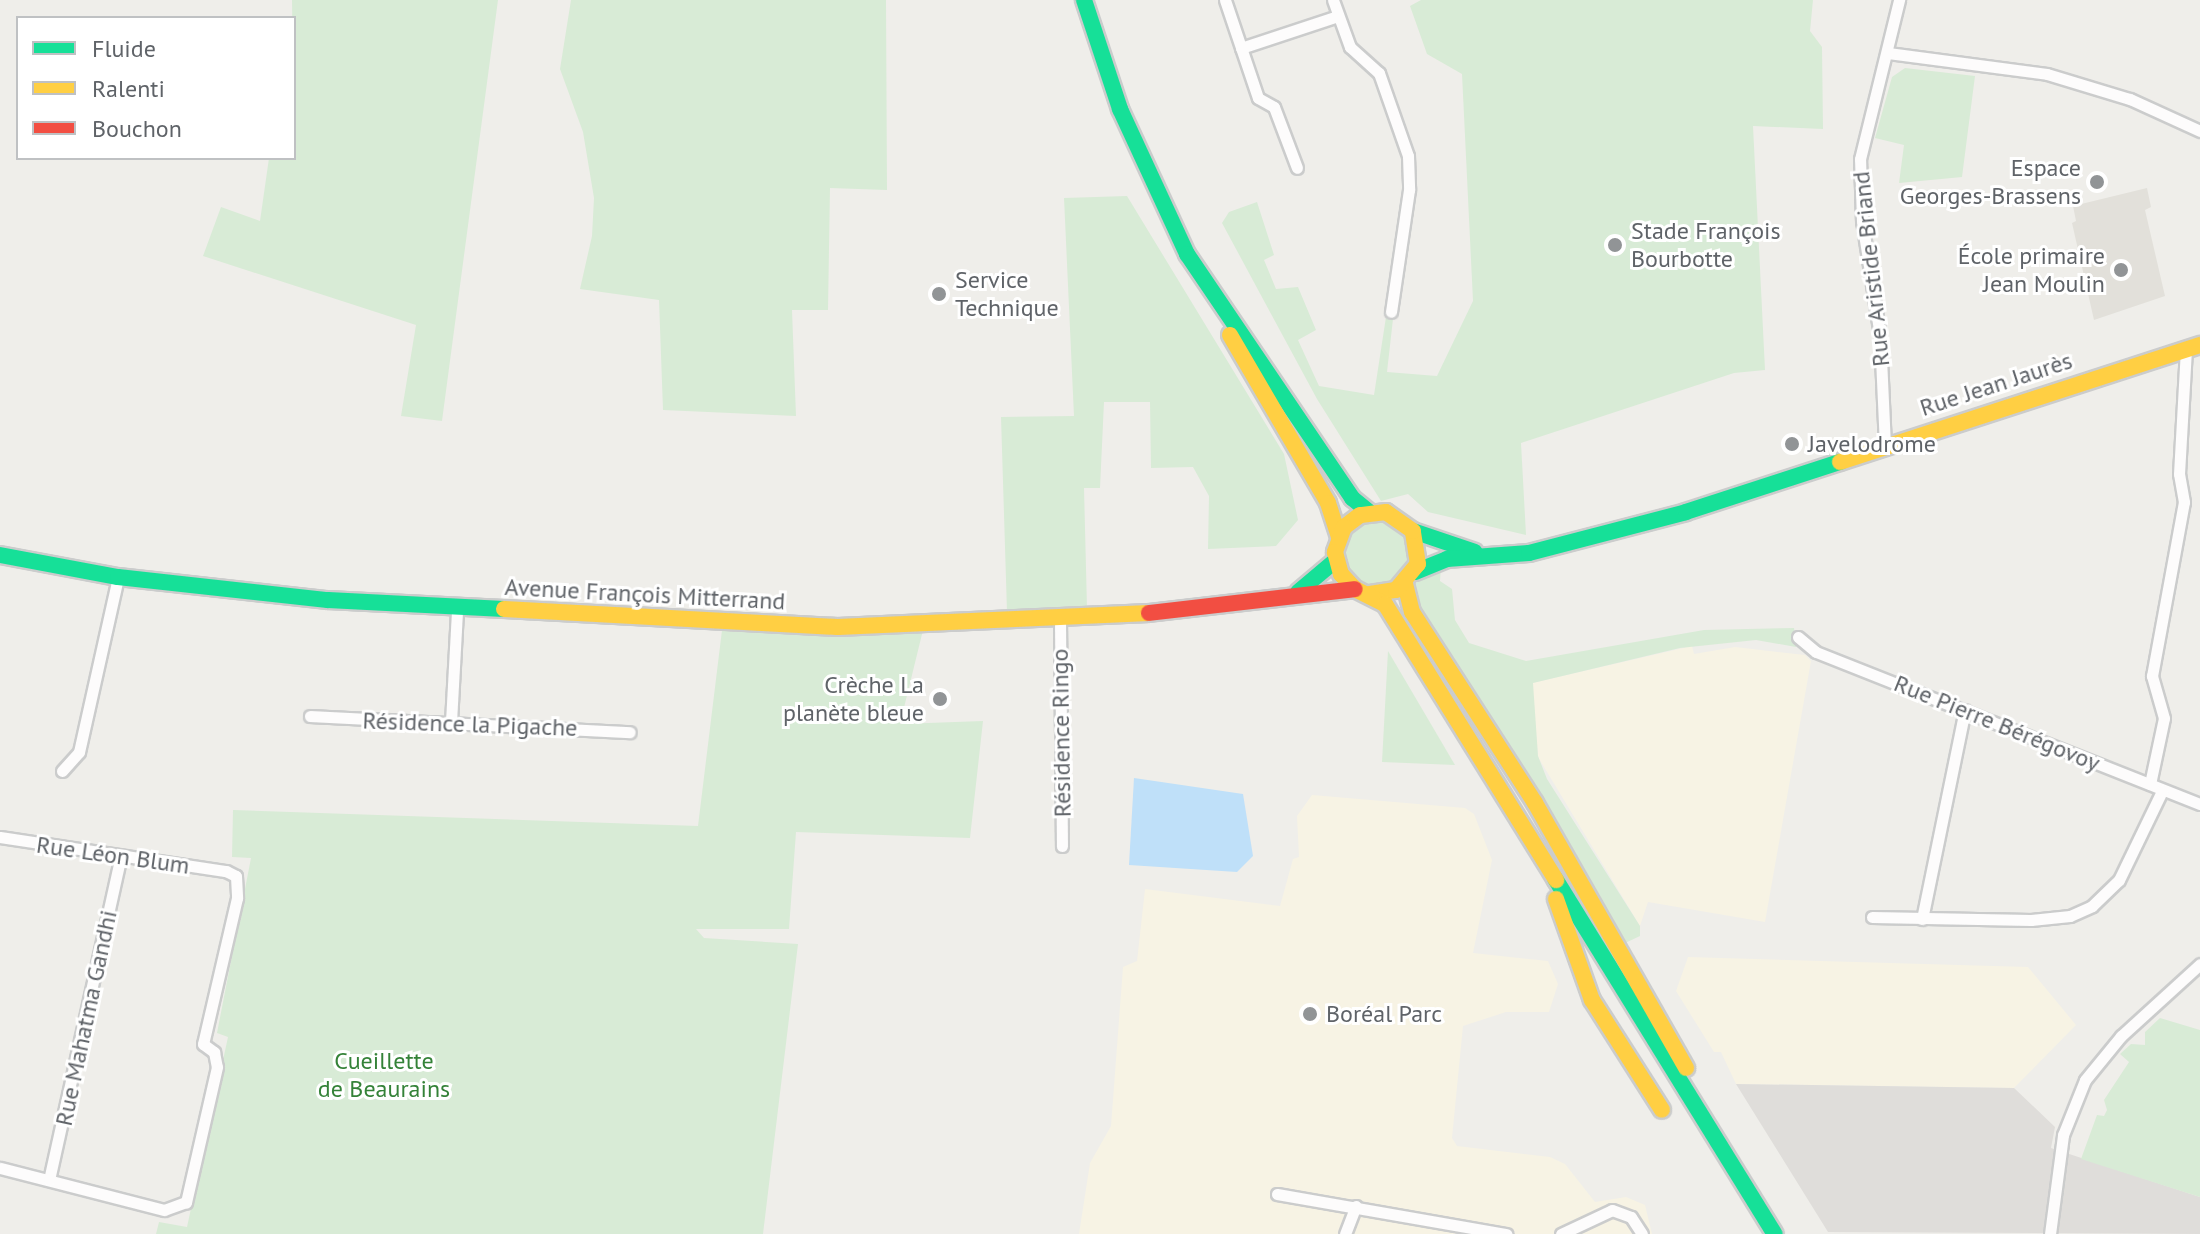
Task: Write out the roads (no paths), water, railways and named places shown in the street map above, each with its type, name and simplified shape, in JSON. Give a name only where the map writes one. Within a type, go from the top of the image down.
[{"type":"main road","points":[[1084,0],[1134,143],[1235,345],[1328,503],[1339,536],[1336,560],[1323,576],[1291,596]]},
{"type":"main road","points":[[1216,303],[1352,498],[1369,512]]},
{"type":"main road","name":"Rue Jean Jaurès","points":[[1410,578],[1447,559],[1529,553],[1613,532],[2193,347]]},
{"type":"main road","points":[[1339,536],[1351,520],[1369,512],[1394,515],[1413,531],[1484,555]]},
{"type":"main road","points":[[1413,531],[1419,555],[1410,578],[1412,612],[1535,803],[1788,1234]]},
{"type":"main road","name":"Avenue François Mitterrand","points":[[0,555],[118,577],[457,610],[838,627],[1060,620],[1291,596],[1363,592]]},
{"type":"main road","points":[[1336,560],[1363,592],[1397,622],[1775,1234]]},
{"type":"main road","points":[[1363,592],[1410,578]]},
{"type":"main road","points":[[1519,821],[1563,913],[1592,1000],[1662,1110]]},
{"type":"street","points":[[1225,0],[1258,98],[1274,107],[1297,168]]},
{"type":"street","points":[[1333,0],[1350,47],[1379,73],[1408,156],[1409,190],[1391,312]]},
{"type":"street","name":"Rue Aristide Briand","points":[[1885,446],[1880,336],[1862,221],[1860,159],[1899,0]]},
{"type":"street","points":[[1241,48],[1338,16]]},
{"type":"street","points":[[1888,53],[2047,74],[2130,99],[2200,131]]},
{"type":"street","points":[[2150,784],[2164,718],[2152,676],[2184,502],[2179,474],[2193,347]]},
{"type":"street","points":[[62,771],[79,752],[118,577]]},
{"type":"street","points":[[451,722],[457,610]]},
{"type":"street","name":"Résidence Ringo","points":[[1060,620],[1062,846]]},
{"type":"street","name":"Rue Pierre Bérégovoy","points":[[1798,637],[1816,652],[2200,804]]},
{"type":"street","points":[[1922,919],[1965,710]]},
{"type":"street","name":"Résidence la Pigache","points":[[310,716],[630,732]]},
{"type":"street","points":[[1872,917],[2052,919],[2092,906],[2131,862],[2162,791]]},
{"type":"street","points":[[0,852],[2,837]]},
{"type":"street","name":"Rue Léon Blum","points":[[2,837],[226,871],[236,876],[237,898],[203,1044],[214,1052],[217,1067],[186,1202],[164,1210],[49,1180]]},
{"type":"street","name":"Rue Mahatma Gandhi","points":[[49,1180],[121,856]]},
{"type":"street","points":[[2050,1234],[2063,1135],[2085,1080],[2121,1036],[2200,964]]},
{"type":"street","points":[[0,1168],[49,1180]]},
{"type":"street","points":[[1277,1194],[1507,1234]]},
{"type":"street","points":[[1345,1234],[1356,1206]]},
{"type":"street","points":[[1561,1234],[1582,1229],[1601,1212],[1618,1211],[1636,1222],[1642,1234]]},
{"type":"water","points":[[1134,778],[1243,794],[1253,856],[1237,872],[1129,865]]},
{"type":"place","name":"Espace Georges-Brassens","points":[[2097,182]]},
{"type":"place","name":"Stade François Bourbotte","points":[[1615,245]]},
{"type":"place","name":"École primaire Jean Moulin","points":[[2121,270]]},
{"type":"place","name":"Service Technique","points":[[939,294]]},
{"type":"place","name":"Javelodrome","points":[[1792,444]]},
{"type":"place","name":"Crèche La planète bleue","points":[[940,699]]},
{"type":"place","name":"Boréal Parc","points":[[1310,1014]]},
{"type":"park label","name":"Cueillette de Beaurains","points":[[384,1075]]}]
